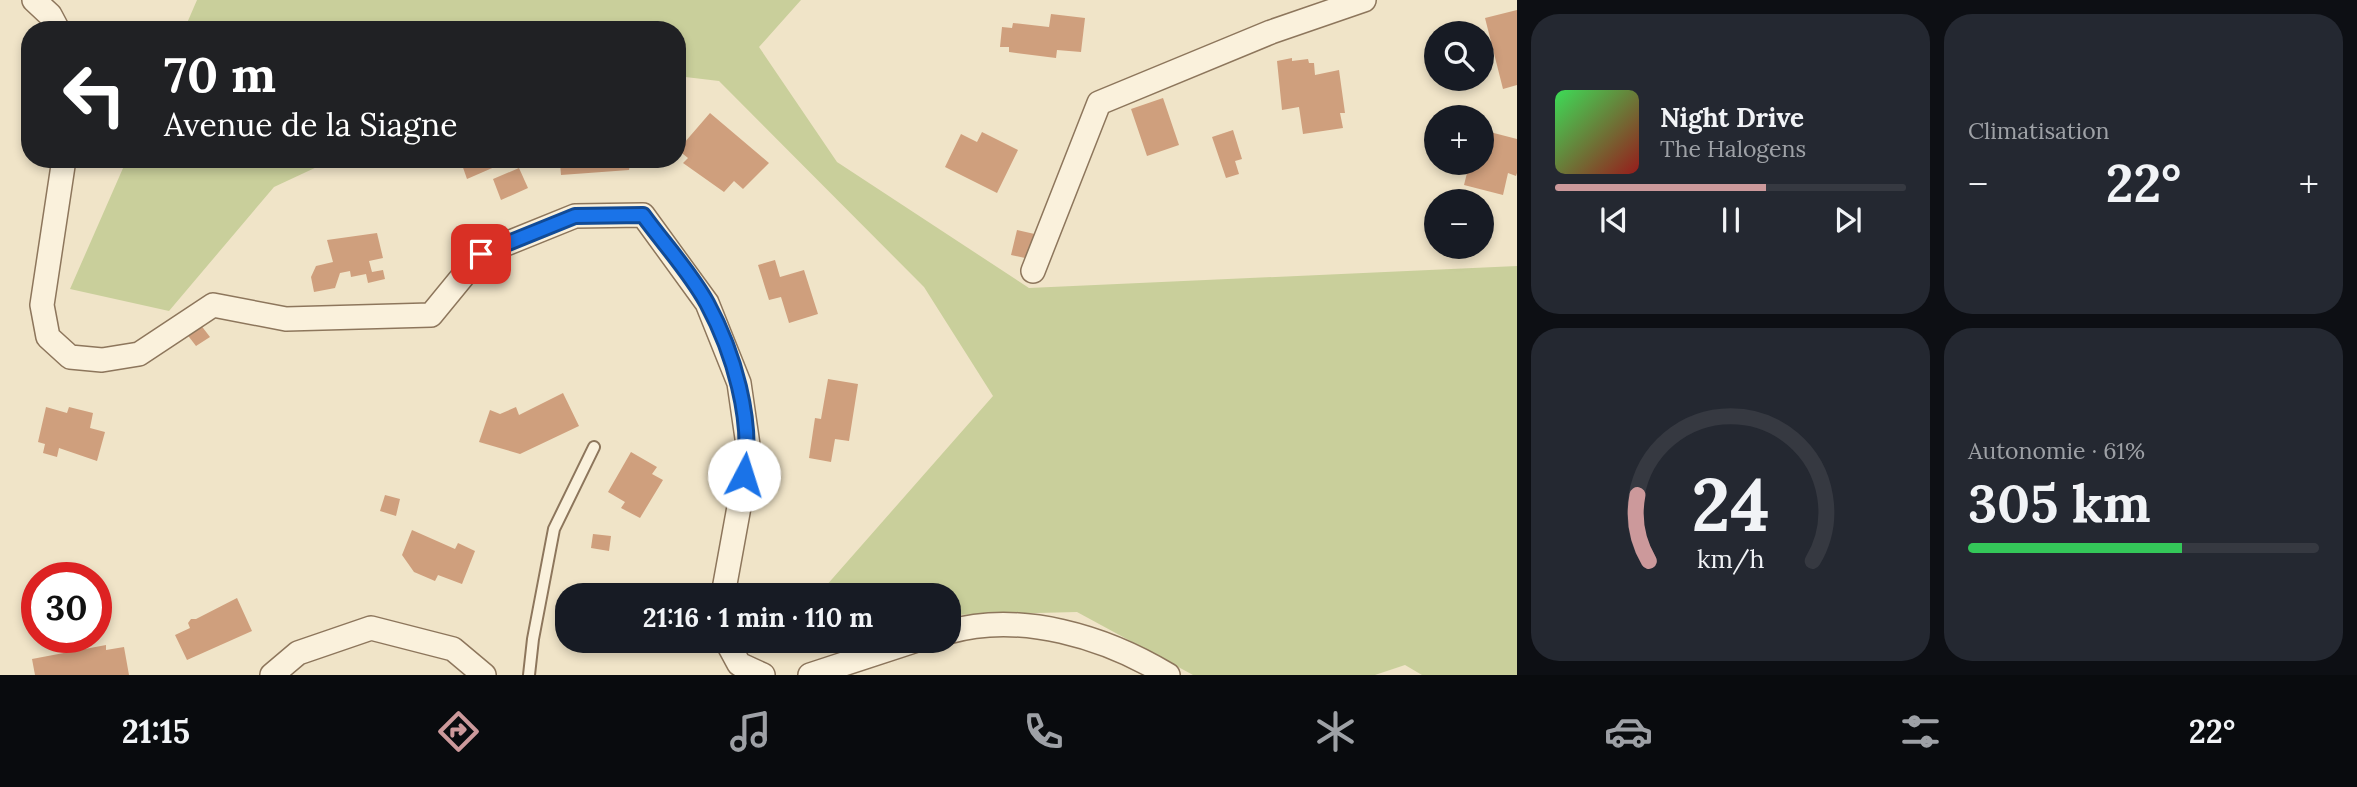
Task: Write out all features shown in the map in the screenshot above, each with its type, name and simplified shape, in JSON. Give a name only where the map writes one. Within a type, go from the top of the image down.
[{"type":"street","points":[[34,0],[53,21]]},
{"type":"street","points":[[1033,271],[1099,103],[1271,32],[1364,0]]},
{"type":"street","points":[[63,168],[42,305],[48,337],[70,357],[102,360],[139,354],[213,305],[286,319],[431,315],[481,254],[575,216],[643,215],[707,303],[739,383],[749,452],[725,583]]},
{"type":"street","points":[[961,628],[975,624],[1058,628],[1147,662],[1168,675]]},
{"type":"street","points":[[272,675],[298,653],[371,628],[453,649],[484,675]]},
{"type":"street","points":[[733,653],[739,664],[763,675]]},
{"type":"street","points":[[810,675],[877,653]]},
{"type":"lane","points":[[529,675],[533,639],[554,529],[594,447]]},
{"type":"green space","points":[[197,0],[801,0],[759,47],[837,162],[1029,288],[1517,266],[1517,675],[1422,675],[1405,665],[1375,675],[1193,675],[1077,612],[961,615],[961,583],[829,583],[993,396],[924,287],[719,81],[686,77],[686,21],[188,21]]},
{"type":"green space","points":[[123,168],[315,168],[274,187],[169,311],[70,289]]},
{"type":"building","points":[[1517,10],[1517,85],[1503,89],[1494,54],[1494,21],[1486,21],[1485,18]]},
{"type":"building","points":[[1051,14],[1085,18],[1081,52],[1057,50],[1056,58],[1009,52],[1009,47],[1000,47],[1002,27],[1012,28],[1013,23],[1049,27]]},
{"type":"building","points":[[1292,58],[1292,61],[1308,59],[1309,63],[1314,63],[1315,75],[1339,70],[1345,113],[1340,113],[1343,128],[1303,134],[1299,107],[1282,110],[1277,61]]},
{"type":"building","points":[[1163,98],[1179,145],[1147,156],[1131,109]]},
{"type":"building","points":[[710,113],[769,163],[743,189],[734,181],[724,192],[686,165],[686,141]]},
{"type":"building","points":[[1233,130],[1242,159],[1235,161],[1239,174],[1226,178],[1212,137]]},
{"type":"building","points":[[982,132],[1018,150],[997,193],[945,167],[961,134],[977,142]]},
{"type":"building","points":[[1494,133],[1517,139],[1517,173],[1516,176],[1508,173],[1503,195],[1494,193],[1494,189],[1464,185],[1466,175],[1494,175]]},
{"type":"building","points":[[463,168],[492,168],[467,179]]},
{"type":"building","points":[[519,168],[528,188],[501,200],[493,179]]},
{"type":"building","points":[[560,168],[629,168],[629,170],[561,175]]},
{"type":"building","points":[[1017,230],[1039,235],[1034,260],[1011,255]]},
{"type":"building","points":[[377,233],[383,258],[369,261],[372,272],[383,270],[385,279],[368,283],[366,274],[351,277],[350,271],[340,273],[335,288],[314,292],[311,277],[316,266],[333,262],[327,240]]},
{"type":"building","points":[[775,260],[780,277],[804,270],[818,314],[789,323],[781,297],[769,300],[758,265]]},
{"type":"building","points":[[200,324],[210,337],[196,346],[186,333]]},
{"type":"building","points":[[828,379],[858,384],[849,441],[835,439],[831,462],[809,458],[815,418],[821,419]]},
{"type":"building","points":[[563,393],[579,426],[520,454],[479,442],[490,410],[500,414],[516,407],[519,415]]},
{"type":"building","points":[[46,407],[67,413],[69,407],[93,413],[90,428],[105,432],[97,461],[59,448],[57,457],[43,453],[45,444],[38,442]]},
{"type":"building","points":[[631,452],[657,467],[652,474],[663,480],[640,518],[621,508],[625,502],[608,492]]},
{"type":"building","points":[[385,495],[400,499],[396,516],[380,511]]},
{"type":"building","points":[[412,530],[455,549],[458,543],[475,551],[462,584],[438,575],[435,581],[414,572],[402,555]]},
{"type":"building","points":[[593,534],[611,536],[609,551],[591,548]]},
{"type":"building","points":[[237,598],[252,631],[187,660],[175,635],[190,628],[188,623],[191,619]]},
{"type":"building","points":[[124,647],[129,675],[35,675],[32,659],[64,653],[112,653],[112,649]]},
{"type":"route","points":[[481,254],[575,216],[643,215],[707,303],[739,383],[749,452],[744,475]]}]
